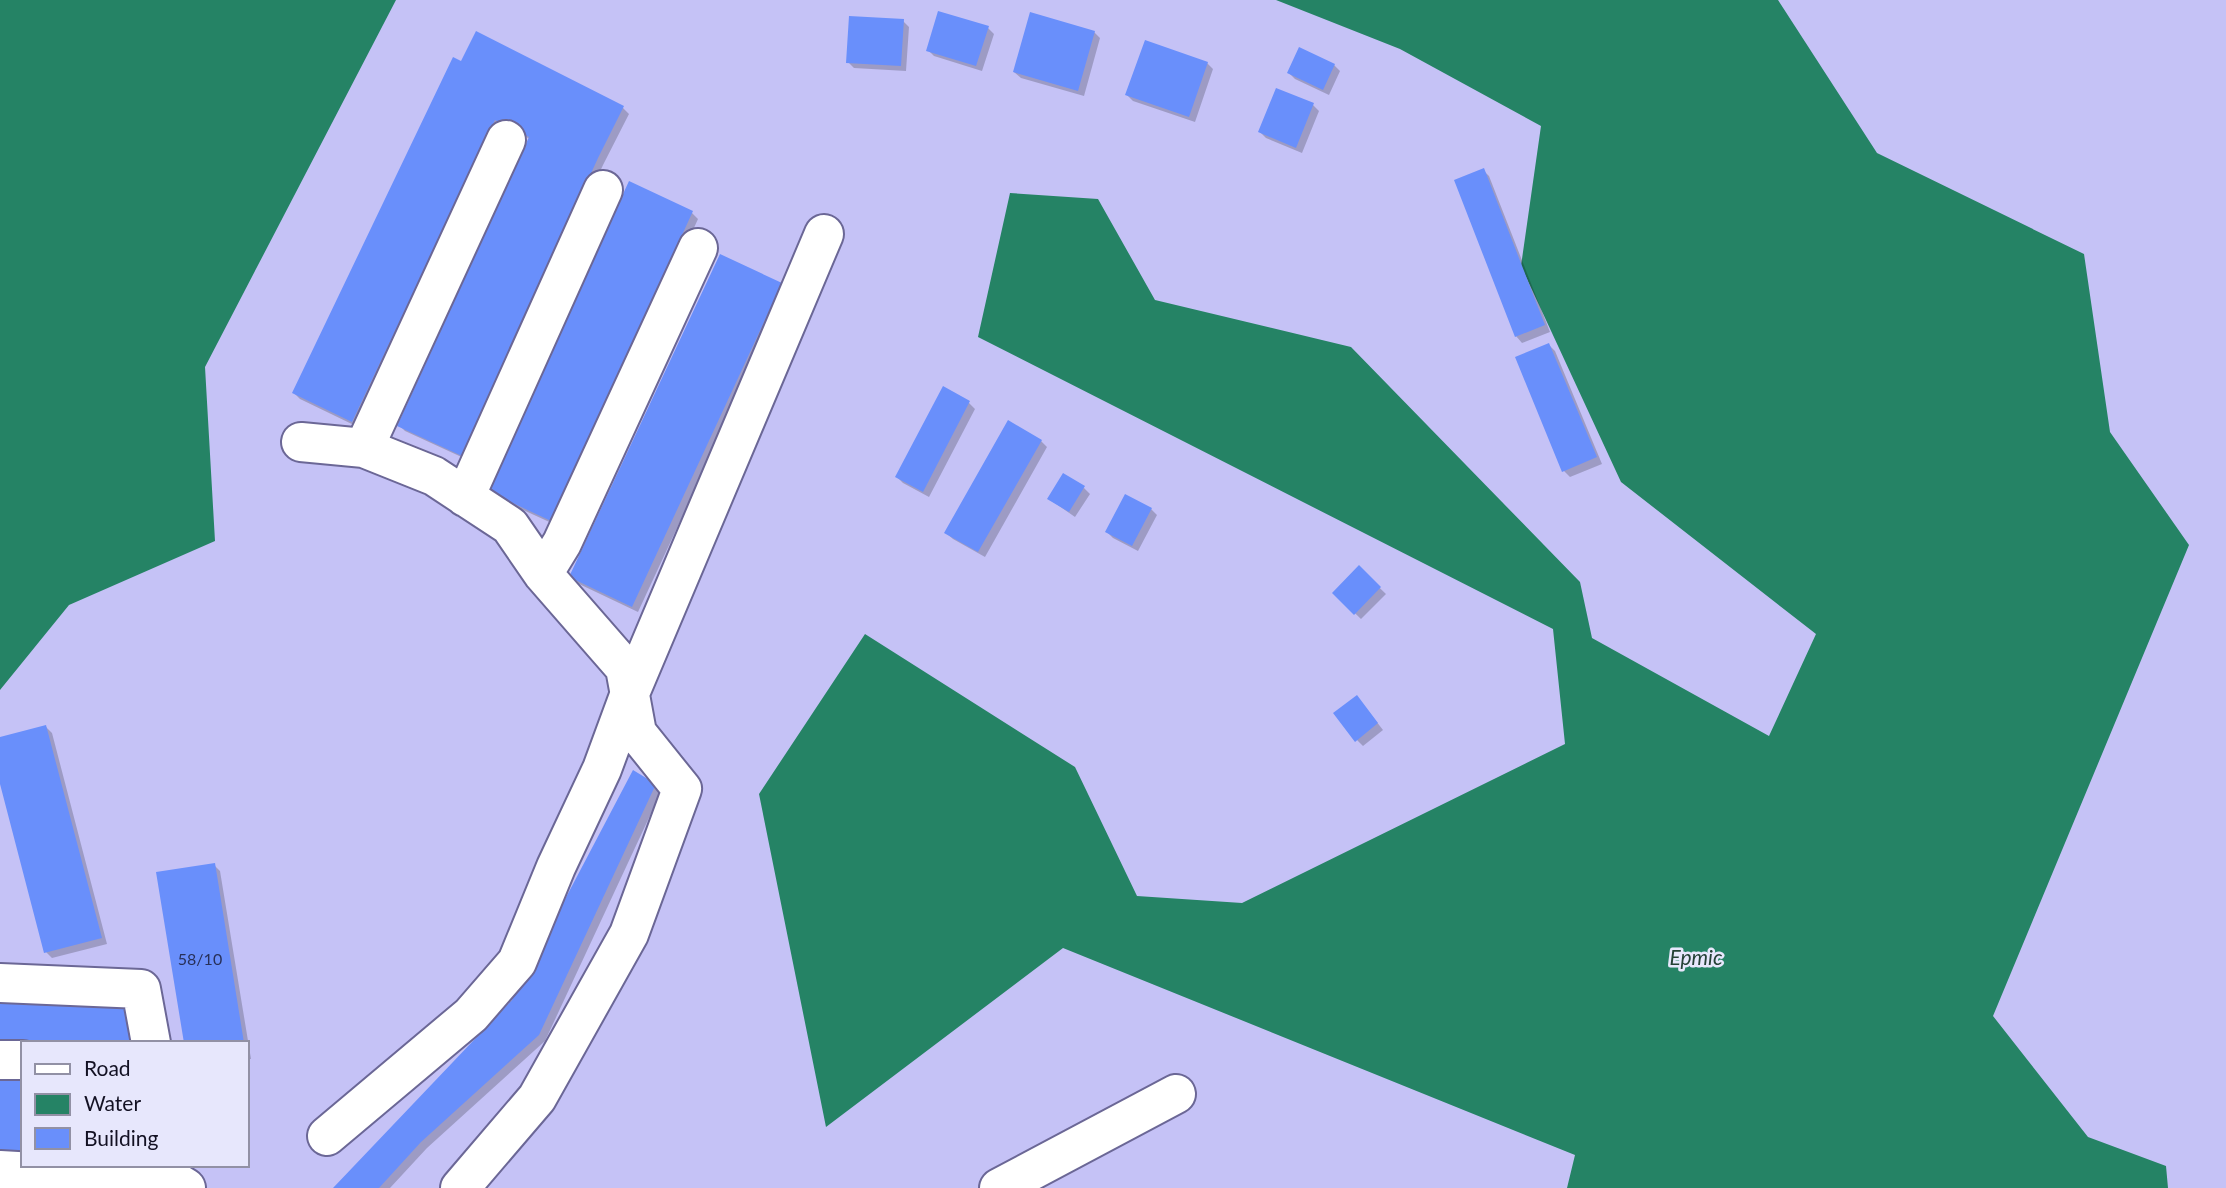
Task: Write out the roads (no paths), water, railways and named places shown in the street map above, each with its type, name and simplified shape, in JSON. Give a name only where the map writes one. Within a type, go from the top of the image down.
[{"type":"lane","points":[[364,448],[506,140]]},
{"type":"lane","points":[[465,496],[603,190]]},
{"type":"lane","points":[[327,1136],[471,1015],[517,962],[556,867],[602,769],[630,693],[824,234]]},
{"type":"lane","points":[[543,574],[562,543],[698,248]]},
{"type":"lane","points":[[301,442],[364,448],[434,477],[510,526],[543,574],[625,668],[637,733],[682,789],[629,934],[537,1098],[460,1188]]},
{"type":"lane","points":[[0,983],[141,989],[151,1041]]},
{"type":"lane","points":[[0,1060],[21,1060]]},
{"type":"lane","points":[[999,1188],[1177,1094]]},
{"type":"lane","points":[[187,1167],[193,1188]]},
{"type":"lane","points":[[0,1170],[173,1180],[186,1188]]},
{"type":"water","points":[[0,0],[396,0],[205,367],[215,541],[69,605],[0,690]]},
{"type":"water","name":"Ертіс","points":[[1276,0],[1778,0],[1877,153],[2084,254],[2110,432],[2189,545],[1993,1016],[2088,1137],[2166,1166],[2168,1188],[1567,1188],[1575,1155],[1063,948],[826,1127],[759,794],[865,634],[1075,767],[1137,896],[1242,903],[1565,744],[1553,629],[978,337],[1010,193],[1098,199],[1155,300],[1351,347],[1580,582],[1592,638],[1769,736],[1816,634],[1621,482],[1521,266],[1541,126],[1400,49]]}]
